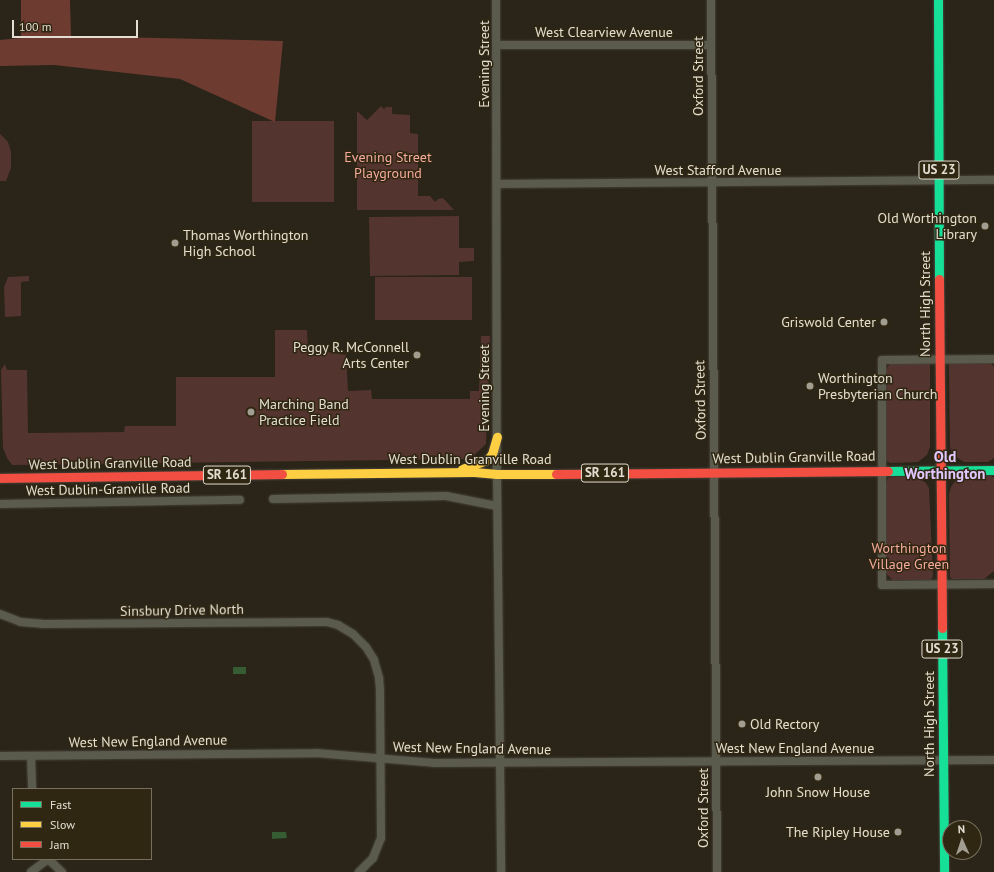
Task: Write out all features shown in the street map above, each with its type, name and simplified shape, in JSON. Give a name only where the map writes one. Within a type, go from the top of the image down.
[{"type":"main road","name":"North High Street","points":[[938,0],[939,359],[944,872]]},
{"type":"main road","points":[[453,472],[487,460],[492,454],[497,437]]},
{"type":"main road","name":"West Dublin Granville Road","points":[[0,478],[453,472],[497,474],[940,470]]},
{"type":"main road","name":"SR 161","points":[[940,470],[994,470]]},
{"type":"street","name":"Evening Street","points":[[496,0],[497,506],[501,872]]},
{"type":"street","name":"Oxford Street","points":[[711,0],[717,872]]},
{"type":"street","name":"West Clearview Avenue","points":[[497,44],[711,44]]},
{"type":"street","name":"West Stafford Avenue","points":[[497,184],[994,180]]},
{"type":"street","points":[[994,359],[882,360],[882,585],[994,584]]},
{"type":"street","points":[[273,499],[446,496],[497,506]]},
{"type":"street","name":"West Dublin-Granville Road","points":[[0,504],[240,500]]},
{"type":"street","name":"Sinsbury Drive North","points":[[0,614],[21,622],[42,624],[327,622],[348,630],[361,640],[374,660],[379,678],[381,759]]},
{"type":"street","name":"West New England Avenue","points":[[0,756],[316,753],[434,763],[500,764],[994,760]]},
{"type":"street","points":[[31,756],[32,788]]},
{"type":"street","points":[[359,872],[367,866],[378,849],[381,838],[381,759]]},
{"type":"street","points":[[32,872],[47,860]]},
{"type":"street","points":[[49,860],[62,872]]},
{"type":"green space","name":"Evening Street Playground","points":[[381,106],[384,109],[386,107],[392,107],[392,114],[410,115],[410,133],[418,134],[418,196],[430,196],[435,202],[438,199],[443,198],[454,210],[357,210],[357,111],[367,120]]},
{"type":"green space","points":[[252,121],[334,121],[334,202],[252,202]]},
{"type":"green space","points":[[0,134],[8,142],[11,152],[11,168],[6,181],[0,181]]},
{"type":"green space","points":[[459,216],[459,248],[474,248],[474,261],[459,262],[459,275],[370,276],[369,217]]},
{"type":"green space","points":[[29,276],[29,281],[21,282],[21,316],[5,317],[4,287],[8,277]]},
{"type":"green space","points":[[375,277],[472,277],[472,320],[375,320]]},
{"type":"green space","points":[[275,330],[307,330],[308,349],[346,355],[348,391],[371,390],[372,399],[470,399],[470,391],[479,391],[481,336],[490,336],[486,444],[470,459],[12,465],[7,458],[3,448],[1,370],[5,364],[7,370],[27,370],[28,433],[124,432],[125,426],[176,426],[176,377],[275,377]]},
{"type":"green space","points":[[990,362],[994,367],[994,458],[988,462],[964,462],[953,455],[950,447],[949,363]]},
{"type":"green space","points":[[891,363],[930,364],[930,447],[927,455],[918,462],[890,463],[886,460],[886,369]]},
{"type":"green space","name":"Worthington Village Green","points":[[991,476],[994,478],[994,571],[984,579],[952,579],[950,577],[949,494],[951,487],[955,481],[961,477]]},
{"type":"green space","name":"Worthington Village Green","points":[[917,477],[926,483],[929,488],[933,576],[931,580],[892,580],[886,573],[886,483],[888,478]]},
{"type":"shaded area","points":[[21,0],[70,0],[71,36],[283,41],[275,122],[180,79],[54,65],[0,66],[0,40],[21,38]]},
{"type":"shaded area","points":[[233,667],[246,667],[246,674],[233,674]]},
{"type":"shaded area","points":[[272,832],[286,832],[287,838],[272,839]]},
{"type":"traffic: fast","points":[[938,0],[939,279]]},
{"type":"traffic: fast","points":[[888,471],[994,470]]},
{"type":"traffic: fast","points":[[942,628],[944,872]]},
{"type":"traffic: slow","points":[[462,469],[487,460],[492,454],[497,437]]},
{"type":"traffic: slow","points":[[282,474],[474,472],[497,474],[556,474]]},
{"type":"traffic: jam","points":[[939,279],[942,628]]},
{"type":"traffic: jam","points":[[556,474],[888,471]]},
{"type":"traffic: jam","points":[[0,478],[282,474]]},
{"type":"place","name":"Old Worthington Library","points":[[985,226]]},
{"type":"place","name":"Thomas Worthington High School","points":[[175,243]]},
{"type":"place","name":"Griswold Center","points":[[884,322]]},
{"type":"place","name":"Peggy R. McConnell Arts Center","points":[[417,355]]},
{"type":"place","name":"Worthington Presbyterian Church","points":[[810,386]]},
{"type":"place","name":"Marching Band Practice Field","points":[[251,412]]},
{"type":"place","name":"Old Rectory","points":[[742,724]]},
{"type":"place","name":"John Snow House","points":[[818,777]]},
{"type":"place","name":"The Ripley House","points":[[898,832]]},
{"type":"district","name":"Old Worthington","points":[[945,464]]}]
